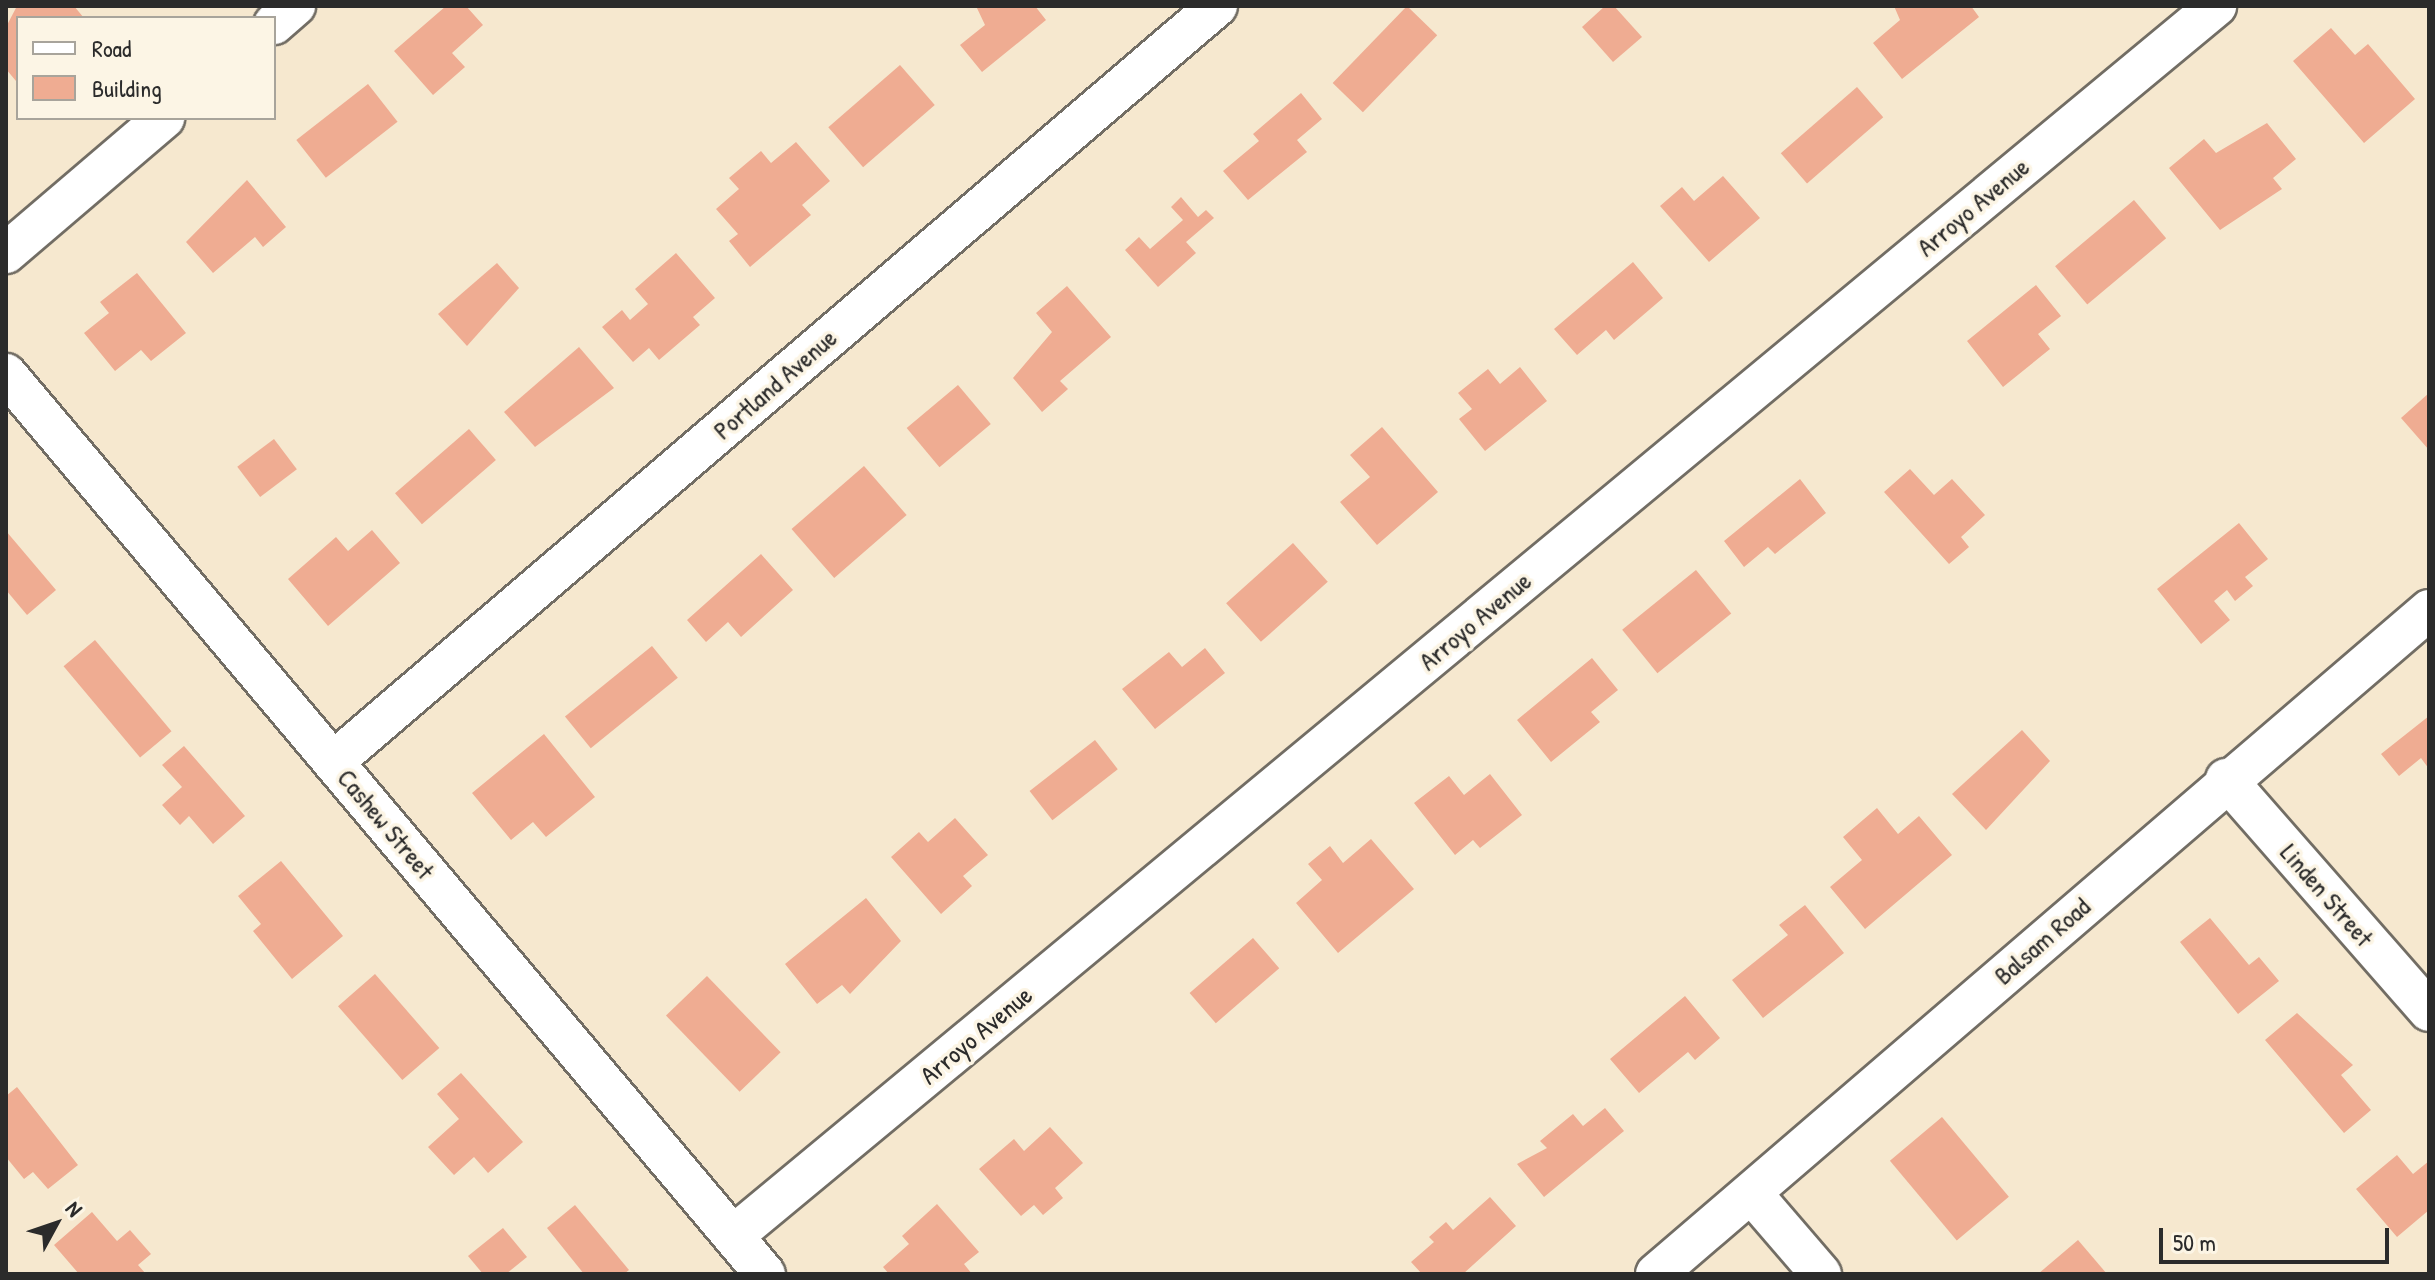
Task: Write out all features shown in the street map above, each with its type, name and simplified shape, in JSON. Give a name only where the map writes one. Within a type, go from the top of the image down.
[{"type":"street","points":[[276,22],[295,6]]},
{"type":"street","name":"Portland Avenue","points":[[333,762],[1217,6]]},
{"type":"street","name":"Arroyo Avenue","points":[[733,1236],[2216,6]]},
{"type":"street","points":[[6,253],[162,120]]},
{"type":"street","name":"Cashew Street","points":[[6,374],[765,1274]]},
{"type":"street","name":"Balsam Road","points":[[1656,1274],[1753,1195],[2226,779],[2429,610]]},
{"type":"street","name":"Linden Street","points":[[2226,779],[2429,1011]]},
{"type":"street","points":[[1753,1195],[1821,1274]]},
{"type":"building","points":[[17,6],[74,6],[82,16],[16,16],[16,81],[6,69],[6,27]]},
{"type":"building","points":[[446,6],[466,6],[483,25],[452,53],[465,67],[433,95],[394,51]]},
{"type":"building","points":[[976,6],[1035,6],[1046,20],[982,72],[960,45],[985,25]]},
{"type":"building","points":[[1407,6],[1437,35],[1363,112],[1333,83]]},
{"type":"building","points":[[1605,6],[1614,6],[1642,37],[1613,62],[1582,27]]},
{"type":"building","points":[[1894,6],[1971,6],[1979,17],[1902,79],[1873,43],[1900,20]]},
{"type":"building","points":[[2331,28],[2355,55],[2368,44],[2415,99],[2364,143],[2293,61]]},
{"type":"building","points":[[900,65],[935,105],[863,167],[828,127]]},
{"type":"building","points":[[368,84],[398,122],[326,178],[296,140]]},
{"type":"building","points":[[1857,87],[1883,117],[1807,183],[1781,153]]},
{"type":"building","points":[[1301,93],[1322,119],[1297,140],[1307,152],[1248,200],[1223,171],[1259,141],[1253,134]]},
{"type":"building","points":[[2267,123],[2296,159],[2273,178],[2282,189],[2220,230],[2169,168],[2204,139],[2216,153]]},
{"type":"building","points":[[796,142],[830,181],[802,205],[811,215],[750,267],[729,241],[738,234],[716,209],[739,189],[729,178],[761,151],[771,163]]},
{"type":"building","points":[[1723,176],[1760,218],[1709,262],[1660,206],[1682,187],[1694,201]]},
{"type":"building","points":[[247,180],[286,227],[263,247],[255,237],[213,273],[186,242]]},
{"type":"building","points":[[1181,197],[1198,217],[1206,210],[1214,218],[1186,242],[1196,253],[1158,287],[1125,250],[1139,237],[1150,249],[1183,220],[1171,207]]},
{"type":"building","points":[[2134,200],[2166,238],[2087,305],[2055,266]]},
{"type":"building","points":[[676,253],[715,298],[693,317],[700,325],[659,360],[649,348],[633,362],[602,327],[622,310],[630,320],[648,304],[635,289]]},
{"type":"building","points":[[1633,262],[1663,298],[1614,340],[1606,330],[1577,355],[1554,329]]},
{"type":"building","points":[[497,263],[519,288],[467,346],[438,314]]},
{"type":"building","points":[[137,273],[186,333],[151,361],[141,350],[115,371],[84,333],[109,313],[100,302]]},
{"type":"building","points":[[2036,285],[2061,316],[2038,334],[2050,349],[2003,387],[1967,341]]},
{"type":"building","points":[[1067,286],[1111,337],[1060,381],[1068,389],[1042,412],[1013,378],[1052,332],[1036,313]]},
{"type":"building","points":[[579,347],[614,388],[535,447],[504,412]]},
{"type":"building","points":[[1520,367],[1547,401],[1485,451],[1459,419],[1472,409],[1458,393],[1488,369],[1500,384]]},
{"type":"building","points":[[958,385],[991,424],[939,467],[907,428]]},
{"type":"building","points":[[2429,393],[2429,450],[2401,418]]},
{"type":"building","points":[[1382,427],[1438,492],[1377,545],[1340,502],[1370,477],[1350,455]]},
{"type":"building","points":[[469,429],[496,460],[422,524],[395,493]]},
{"type":"building","points":[[274,439],[297,469],[260,497],[237,467]]},
{"type":"building","points":[[864,466],[907,515],[834,578],[792,529]]},
{"type":"building","points":[[1910,469],[1934,495],[1952,479],[1985,515],[1961,537],[1969,547],[1949,564],[1884,492]]},
{"type":"building","points":[[1800,479],[1826,513],[1775,554],[1768,547],[1744,567],[1724,541]]},
{"type":"building","points":[[2239,523],[2268,559],[2245,577],[2253,586],[2235,601],[2227,590],[2214,601],[2230,620],[2201,644],[2157,589]]},
{"type":"building","points":[[372,530],[400,563],[328,626],[288,579],[336,537],[348,551]]},
{"type":"building","points":[[6,531],[56,590],[27,615],[6,590]]},
{"type":"building","points":[[1293,543],[1328,582],[1261,642],[1226,603]]},
{"type":"building","points":[[761,554],[793,590],[741,637],[728,622],[706,642],[687,620]]},
{"type":"building","points":[[1696,570],[1731,614],[1657,673],[1622,630]]},
{"type":"building","points":[[95,640],[171,731],[140,758],[64,666]]},
{"type":"building","points":[[652,646],[678,678],[591,748],[565,716]]},
{"type":"building","points":[[1205,648],[1225,673],[1155,729],[1122,689],[1169,652],[1182,667]]},
{"type":"building","points":[[1592,658],[1618,690],[1591,712],[1600,722],[1551,762],[1517,720]]},
{"type":"building","points":[[2429,716],[2429,769],[2421,758],[2399,776],[2381,754]]},
{"type":"building","points":[[2022,730],[2050,761],[1986,830],[1952,794]]},
{"type":"building","points":[[544,734],[595,797],[546,837],[533,822],[511,840],[472,793]]},
{"type":"building","points":[[1095,740],[1118,769],[1052,820],[1030,791]]},
{"type":"building","points":[[184,746],[245,816],[213,844],[189,816],[180,825],[162,805],[182,787],[162,765]]},
{"type":"building","points":[[1490,774],[1522,815],[1480,848],[1473,840],[1455,855],[1414,803],[1449,776],[1464,795]]},
{"type":"building","points":[[1877,808],[1898,834],[1919,816],[1952,855],[1865,929],[1830,887],[1862,860],[1843,837]]},
{"type":"building","points":[[955,818],[988,855],[963,876],[972,886],[941,914],[891,857],[919,832],[928,842]]},
{"type":"building","points":[[1371,839],[1414,889],[1338,953],[1296,903],[1322,880],[1308,864],[1330,846],[1343,863]]},
{"type":"building","points":[[281,861],[343,936],[292,979],[253,931],[261,924],[238,896]]},
{"type":"building","points":[[866,898],[901,941],[850,994],[842,985],[817,1004],[785,964]]},
{"type":"building","points":[[1805,905],[1844,953],[1763,1018],[1732,980],[1788,935],[1779,925]]},
{"type":"building","points":[[2210,918],[2249,965],[2259,957],[2279,981],[2238,1014],[2180,942]]},
{"type":"building","points":[[1253,938],[1279,968],[1216,1023],[1190,993]]},
{"type":"building","points":[[375,974],[439,1048],[402,1080],[338,1006]]},
{"type":"building","points":[[707,976],[781,1052],[740,1092],[666,1016]]},
{"type":"building","points":[[1685,996],[1720,1038],[1695,1060],[1688,1052],[1639,1093],[1610,1059]]},
{"type":"building","points":[[2297,1013],[2353,1065],[2341,1075],[2371,1110],[2344,1133],[2265,1040]]},
{"type":"building","points":[[461,1073],[523,1142],[488,1173],[474,1157],[454,1175],[428,1147],[459,1119],[437,1094]]},
{"type":"building","points":[[17,1087],[78,1165],[48,1189],[33,1172],[24,1179],[6,1157],[6,1096]]},
{"type":"building","points":[[1605,1108],[1624,1131],[1544,1197],[1517,1164],[1547,1148],[1540,1141],[1573,1114],[1583,1126]]},
{"type":"building","points":[[1942,1117],[2009,1197],[1957,1240],[1890,1161]]},
{"type":"building","points":[[1050,1127],[1083,1163],[1055,1188],[1063,1198],[1043,1215],[1034,1205],[1021,1216],[979,1169],[1014,1139],[1024,1151]]},
{"type":"building","points":[[2397,1155],[2413,1174],[2429,1161],[2429,1210],[2397,1237],[2356,1189]]},
{"type":"building","points":[[1490,1197],[1516,1226],[1463,1274],[1422,1274],[1411,1262],[1434,1242],[1429,1237],[1446,1222],[1453,1230]]},
{"type":"building","points":[[937,1204],[979,1252],[964,1264],[972,1274],[889,1274],[883,1267],[909,1244],[902,1236]]},
{"type":"building","points":[[575,1205],[629,1270],[624,1274],[584,1274],[547,1228]]},
{"type":"building","points":[[92,1212],[117,1241],[130,1230],[151,1254],[138,1265],[146,1274],[79,1274],[54,1245]]},
{"type":"building","points":[[503,1228],[527,1257],[506,1274],[483,1274],[468,1256]]},
{"type":"building","points":[[2078,1240],[2107,1274],[2038,1274]]}]
